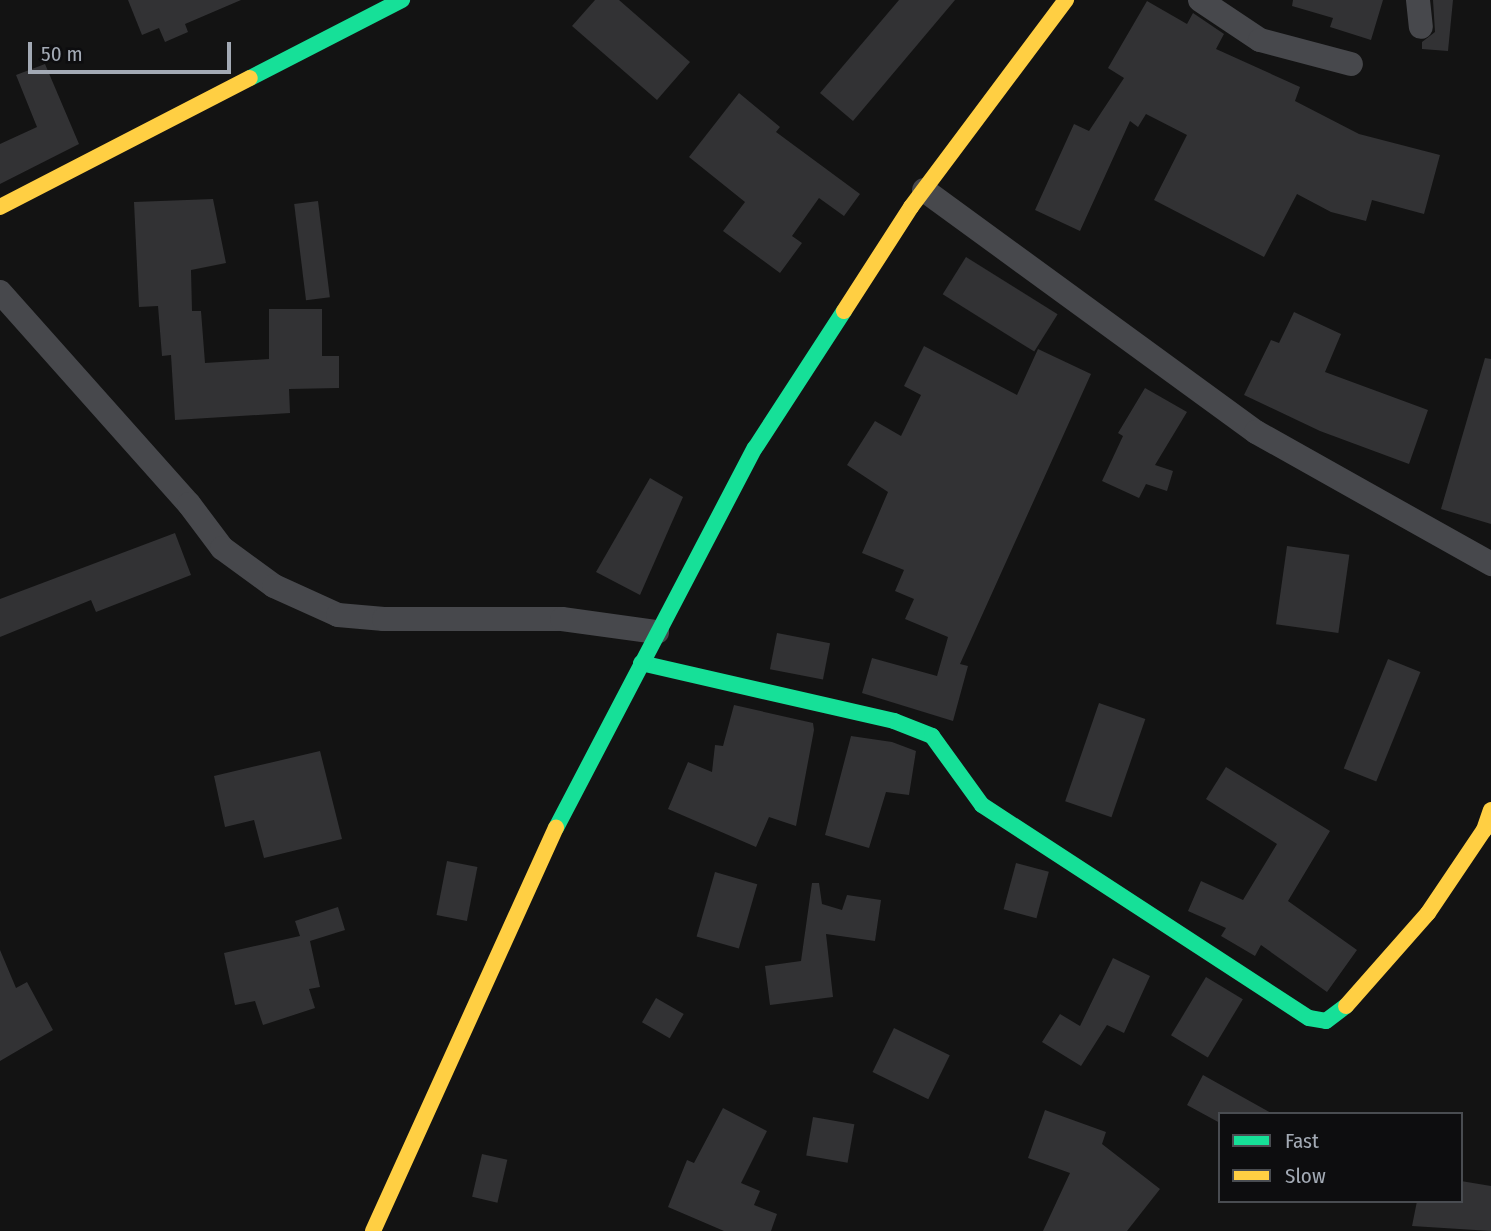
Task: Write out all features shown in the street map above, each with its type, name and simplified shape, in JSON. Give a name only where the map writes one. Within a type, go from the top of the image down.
[{"type":"street","points":[[0,207],[402,0]]},
{"type":"street","points":[[373,1231],[575,787],[755,448],[924,190],[1066,0]]},
{"type":"street","points":[[1200,0],[1260,40],[1350,64]]},
{"type":"street","points":[[1418,0],[1421,27]]},
{"type":"street","points":[[924,190],[1256,432],[1491,564]]},
{"type":"street","points":[[0,292],[180,494],[222,548],[274,586],[338,615],[562,619],[657,632]]},
{"type":"street","points":[[641,663],[894,720],[932,736],[982,805],[1317,1019],[1326,1021],[1342,1010],[1428,913],[1478,840],[1491,810]]},
{"type":"building","points":[[128,0],[241,0],[185,24],[188,32],[165,42],[159,28],[142,35]]},
{"type":"building","points":[[595,0],[619,0],[690,62],[657,100],[572,26]]},
{"type":"building","points":[[899,0],[955,0],[853,121],[820,93]]},
{"type":"building","points":[[1293,0],[1383,0],[1371,40],[1330,27],[1333,18],[1292,6]]},
{"type":"building","points":[[1433,0],[1453,0],[1448,51],[1422,49],[1422,42],[1435,32]]},
{"type":"building","points":[[1147,1],[1187,24],[1193,13],[1224,34],[1216,49],[1300,87],[1295,101],[1359,134],[1440,155],[1424,214],[1372,200],[1366,221],[1331,212],[1297,194],[1264,257],[1154,200],[1187,135],[1146,114],[1138,127],[1130,121],[1080,231],[1035,210],[1074,124],[1089,131],[1124,78],[1108,68]]},
{"type":"building","points":[[45,64],[79,144],[0,184],[0,144],[37,127],[16,75]]},
{"type":"building","points":[[739,93],[780,127],[776,132],[860,194],[844,216],[819,198],[792,236],[802,243],[780,273],[723,231],[745,202],[689,157]]},
{"type":"building","points":[[213,199],[226,263],[191,270],[192,311],[201,311],[205,363],[269,359],[269,309],[322,309],[322,356],[339,356],[339,388],[289,389],[290,413],[175,420],[171,355],[162,356],[158,306],[139,307],[134,202]]},
{"type":"building","points":[[318,201],[330,297],[306,300],[294,204]]},
{"type":"building","points":[[966,257],[1058,314],[1034,352],[943,294]]},
{"type":"building","points":[[1294,312],[1341,334],[1325,372],[1428,410],[1409,464],[1320,431],[1244,395],[1271,340],[1279,343]]},
{"type":"building","points":[[924,346],[1017,395],[1038,349],[1091,374],[960,664],[968,666],[953,721],[862,693],[872,658],[937,676],[948,637],[905,619],[914,599],[895,591],[904,570],[862,553],[888,492],[847,465],[875,421],[901,436],[921,395],[904,386]]},
{"type":"building","points":[[1485,358],[1491,359],[1491,524],[1441,509]]},
{"type":"building","points":[[1145,388],[1187,412],[1155,465],[1173,471],[1167,491],[1146,484],[1139,498],[1102,481],[1123,436],[1118,433]]},
{"type":"building","points":[[650,478],[683,497],[640,595],[596,572]]},
{"type":"building","points":[[175,533],[191,575],[96,612],[91,600],[0,637],[0,599]]},
{"type":"building","points":[[1287,546],[1349,555],[1338,633],[1276,624]]},
{"type":"building","points":[[777,633],[830,643],[823,680],[770,669]]},
{"type":"building","points":[[1388,659],[1420,672],[1376,782],[1344,768]]},
{"type":"building","points":[[1099,703],[1145,719],[1111,817],[1065,801]]},
{"type":"building","points":[[734,705],[813,723],[814,730],[796,826],[769,817],[756,847],[668,809],[688,762],[712,772],[715,745],[723,746]]},
{"type":"building","points":[[851,736],[892,742],[916,751],[909,795],[886,792],[869,848],[825,835]]},
{"type":"building","points":[[320,751],[342,839],[264,858],[254,820],[225,827],[214,776]]},
{"type":"building","points":[[1226,767],[1330,831],[1288,901],[1357,950],[1327,992],[1261,945],[1255,956],[1221,936],[1226,928],[1188,911],[1201,881],[1243,900],[1277,844],[1206,799]]},
{"type":"building","points":[[447,861],[477,867],[467,921],[437,915]]},
{"type":"building","points":[[1016,863],[1049,872],[1036,918],[1004,909]]},
{"type":"building","points":[[715,872],[757,884],[739,949],[697,936]]},
{"type":"building","points":[[812,883],[819,883],[822,904],[842,910],[847,895],[881,900],[875,941],[826,934],[833,997],[770,1005],[765,966],[801,961]]},
{"type":"building","points":[[338,907],[345,930],[310,941],[320,987],[309,989],[315,1008],[263,1025],[255,1001],[235,1005],[224,953],[300,936],[295,921]]},
{"type":"building","points":[[0,950],[16,988],[27,982],[53,1030],[0,1061]]},
{"type":"building","points":[[1113,958],[1150,976],[1124,1033],[1107,1025],[1081,1066],[1042,1042],[1060,1014],[1080,1026]]},
{"type":"building","points":[[1206,977],[1243,999],[1208,1057],[1171,1035]]},
{"type":"building","points":[[656,998],[684,1014],[670,1038],[642,1022]]},
{"type":"building","points":[[894,1028],[950,1055],[928,1099],[873,1072]]},
{"type":"building","points":[[1203,1075],[1269,1112],[1218,1112],[1218,1122],[1187,1105]]},
{"type":"building","points":[[723,1108],[767,1131],[741,1183],[760,1191],[754,1205],[777,1214],[771,1231],[724,1231],[668,1207],[687,1160],[694,1163]]},
{"type":"building","points":[[1045,1110],[1106,1132],[1102,1144],[1160,1189],[1127,1231],[1043,1231],[1070,1173],[1028,1158]]},
{"type":"building","points":[[813,1117],[854,1124],[848,1163],[806,1155]]},
{"type":"building","points":[[482,1154],[507,1160],[497,1203],[472,1197]]},
{"type":"building","points":[[1463,1181],[1491,1186],[1491,1231],[1412,1226],[1417,1203],[1463,1203]]},
{"type":"traffic: fast","points":[[250,78],[402,0]]},
{"type":"traffic: fast","points":[[556,828],[755,448],[844,311]]},
{"type":"traffic: fast","points":[[641,663],[894,721],[932,736],[982,805],[1309,1018],[1326,1021],[1346,1006]]},
{"type":"traffic: slow","points":[[844,311],[911,207],[1066,0]]},
{"type":"traffic: slow","points":[[0,207],[250,78]]},
{"type":"traffic: slow","points":[[1346,1006],[1428,913],[1484,830],[1491,810]]},
{"type":"traffic: slow","points":[[373,1231],[556,828]]}]
